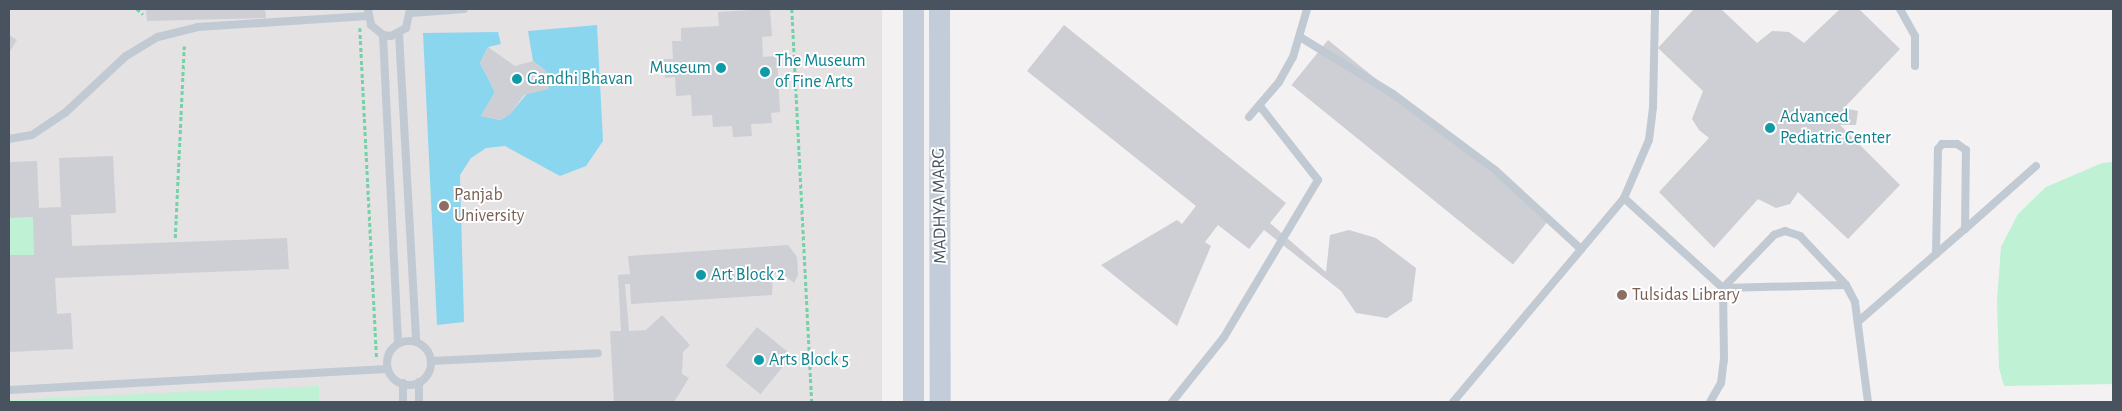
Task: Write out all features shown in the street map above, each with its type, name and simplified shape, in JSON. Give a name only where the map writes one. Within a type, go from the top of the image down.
[{"type":"main road","name":"MADHYA MARG","points":[[913,9],[913,402]]},
{"type":"main road","name":"MADHYA MARG","points":[[939,9],[940,402]]},
{"type":"lane","points":[[9,139],[32,135],[65,114],[126,56],[158,37],[198,27],[359,16],[368,12],[370,25],[383,35],[399,34],[410,22],[411,11],[464,9]]},
{"type":"lane","points":[[1249,117],[1279,82],[1300,37],[1306,9]]},
{"type":"lane","points":[[1453,402],[1624,198],[1649,140],[1653,107],[1655,9]]},
{"type":"lane","points":[[1900,9],[1915,36],[1914,66]]},
{"type":"lane","points":[[399,34],[416,342]]},
{"type":"lane","points":[[382,369],[388,356],[398,343],[383,35]]},
{"type":"lane","points":[[1300,37],[1393,94],[1495,170],[1581,249]]},
{"type":"lane","points":[[1172,402],[1224,337],[1318,180],[1259,105]]},
{"type":"lane","points":[[1936,254],[1938,149],[1942,144],[1958,144],[1966,150],[1964,229]]},
{"type":"lane","points":[[1860,320],[2036,166]]},
{"type":"lane","points":[[1624,198],[1723,288],[1846,285]]},
{"type":"lane","points":[[1710,402],[1721,382],[1724,360],[1723,288],[1774,235],[1785,230],[1800,236],[1846,285],[1856,302],[1860,320],[1868,402]]},
{"type":"lane","points":[[398,343],[416,342],[423,346],[431,361],[429,371],[419,382],[419,402]]},
{"type":"lane","points":[[431,361],[598,353]]},
{"type":"lane","points":[[9,390],[382,369],[402,383],[419,382]]},
{"type":"lane","points":[[402,383],[403,402]]},
{"type":"path","points":[[137,9],[143,14],[142,9]]},
{"type":"path","points":[[792,9],[812,402]]},
{"type":"path","points":[[359,16],[382,369]]},
{"type":"path","points":[[175,238],[184,46]]},
{"type":"shaded area","name":"Panjab University","points":[[9,9],[882,9],[882,402],[9,402]]},
{"type":"green space","points":[[2113,162],[2113,384],[2004,386],[1999,368],[1997,301],[2001,247],[2018,214],[2046,187],[2102,163]]},
{"type":"green space","points":[[33,217],[34,255],[10,256],[9,218]]},
{"type":"green space","points":[[319,386],[319,402],[9,402],[9,400]]},
{"type":"water","points":[[597,25],[603,141],[586,166],[560,176],[505,146],[486,148],[471,158],[460,175],[464,322],[437,325],[423,33],[498,32],[501,44],[488,47],[480,63],[495,92],[481,116],[500,120],[510,114],[546,71],[533,61],[528,31]]},
{"type":"building","points":[[146,9],[265,9],[266,18],[147,21]]},
{"type":"building","name":"The Museum of Fine Arts","points":[[770,9],[772,36],[762,37],[763,57],[777,56],[780,112],[771,113],[772,123],[751,124],[752,136],[733,137],[732,126],[713,127],[712,115],[692,116],[691,95],[676,96],[675,77],[665,78],[663,59],[673,59],[672,41],[681,41],[681,28],[719,26],[718,12]]},
{"type":"building","name":"Advanced Pediatric Center","points":[[1694,9],[1721,9],[1757,43],[1772,31],[1789,32],[1804,43],[1840,9],[1859,9],[1900,49],[1844,108],[1858,111],[1856,125],[1840,125],[1900,185],[1848,239],[1798,192],[1790,204],[1776,208],[1758,199],[1714,248],[1659,192],[1709,138],[1699,130],[1692,119],[1703,91],[1658,48]]},
{"type":"building","points":[[1064,25],[1286,203],[1270,223],[1326,272],[1330,235],[1349,230],[1376,238],[1416,268],[1412,301],[1387,318],[1356,313],[1341,291],[1264,230],[1249,249],[1218,225],[1205,242],[1211,246],[1177,326],[1101,265],[1177,220],[1182,224],[1196,206],[1027,71]]},
{"type":"building","points":[[9,35],[17,40],[9,53]]},
{"type":"building","points":[[1328,40],[1549,219],[1513,264],[1291,85]]},
{"type":"building","name":"Gandhi Bhavan","points":[[488,47],[515,66],[533,61],[546,71],[549,89],[524,95],[510,114],[501,120],[481,116],[495,92],[480,63]]},
{"type":"building","points":[[113,156],[116,213],[71,215],[72,246],[287,238],[289,269],[55,278],[57,314],[71,313],[73,349],[9,352],[9,255],[34,255],[33,217],[9,218],[9,162],[37,161],[39,208],[61,207],[59,158]]},
{"type":"building","points":[[788,245],[797,257],[798,275],[794,283],[783,274],[773,274],[772,295],[631,304],[630,284],[625,284],[629,331],[646,330],[662,315],[690,345],[683,352],[682,374],[689,378],[674,402],[614,402],[610,331],[621,331],[618,275],[630,274],[628,256]]},
{"type":"building","name":"Arts Block 5","points":[[757,327],[792,355],[761,394],[726,366]]},
{"type":"place","name":"Museum","points":[[721,68]]},
{"type":"place","name":"The Museum of Fine Arts","points":[[765,72]]},
{"type":"place","name":"Gandhi Bhavan","points":[[517,79]]},
{"type":"place","name":"Advanced Pediatric Center","points":[[1770,128]]},
{"type":"place","name":"Panjab University","points":[[444,206]]},
{"type":"place","name":"Art Block 2","points":[[701,275]]},
{"type":"place","name":"Tulsidas Library","points":[[1622,295]]},
{"type":"place","name":"Arts Block 5","points":[[759,360]]}]
